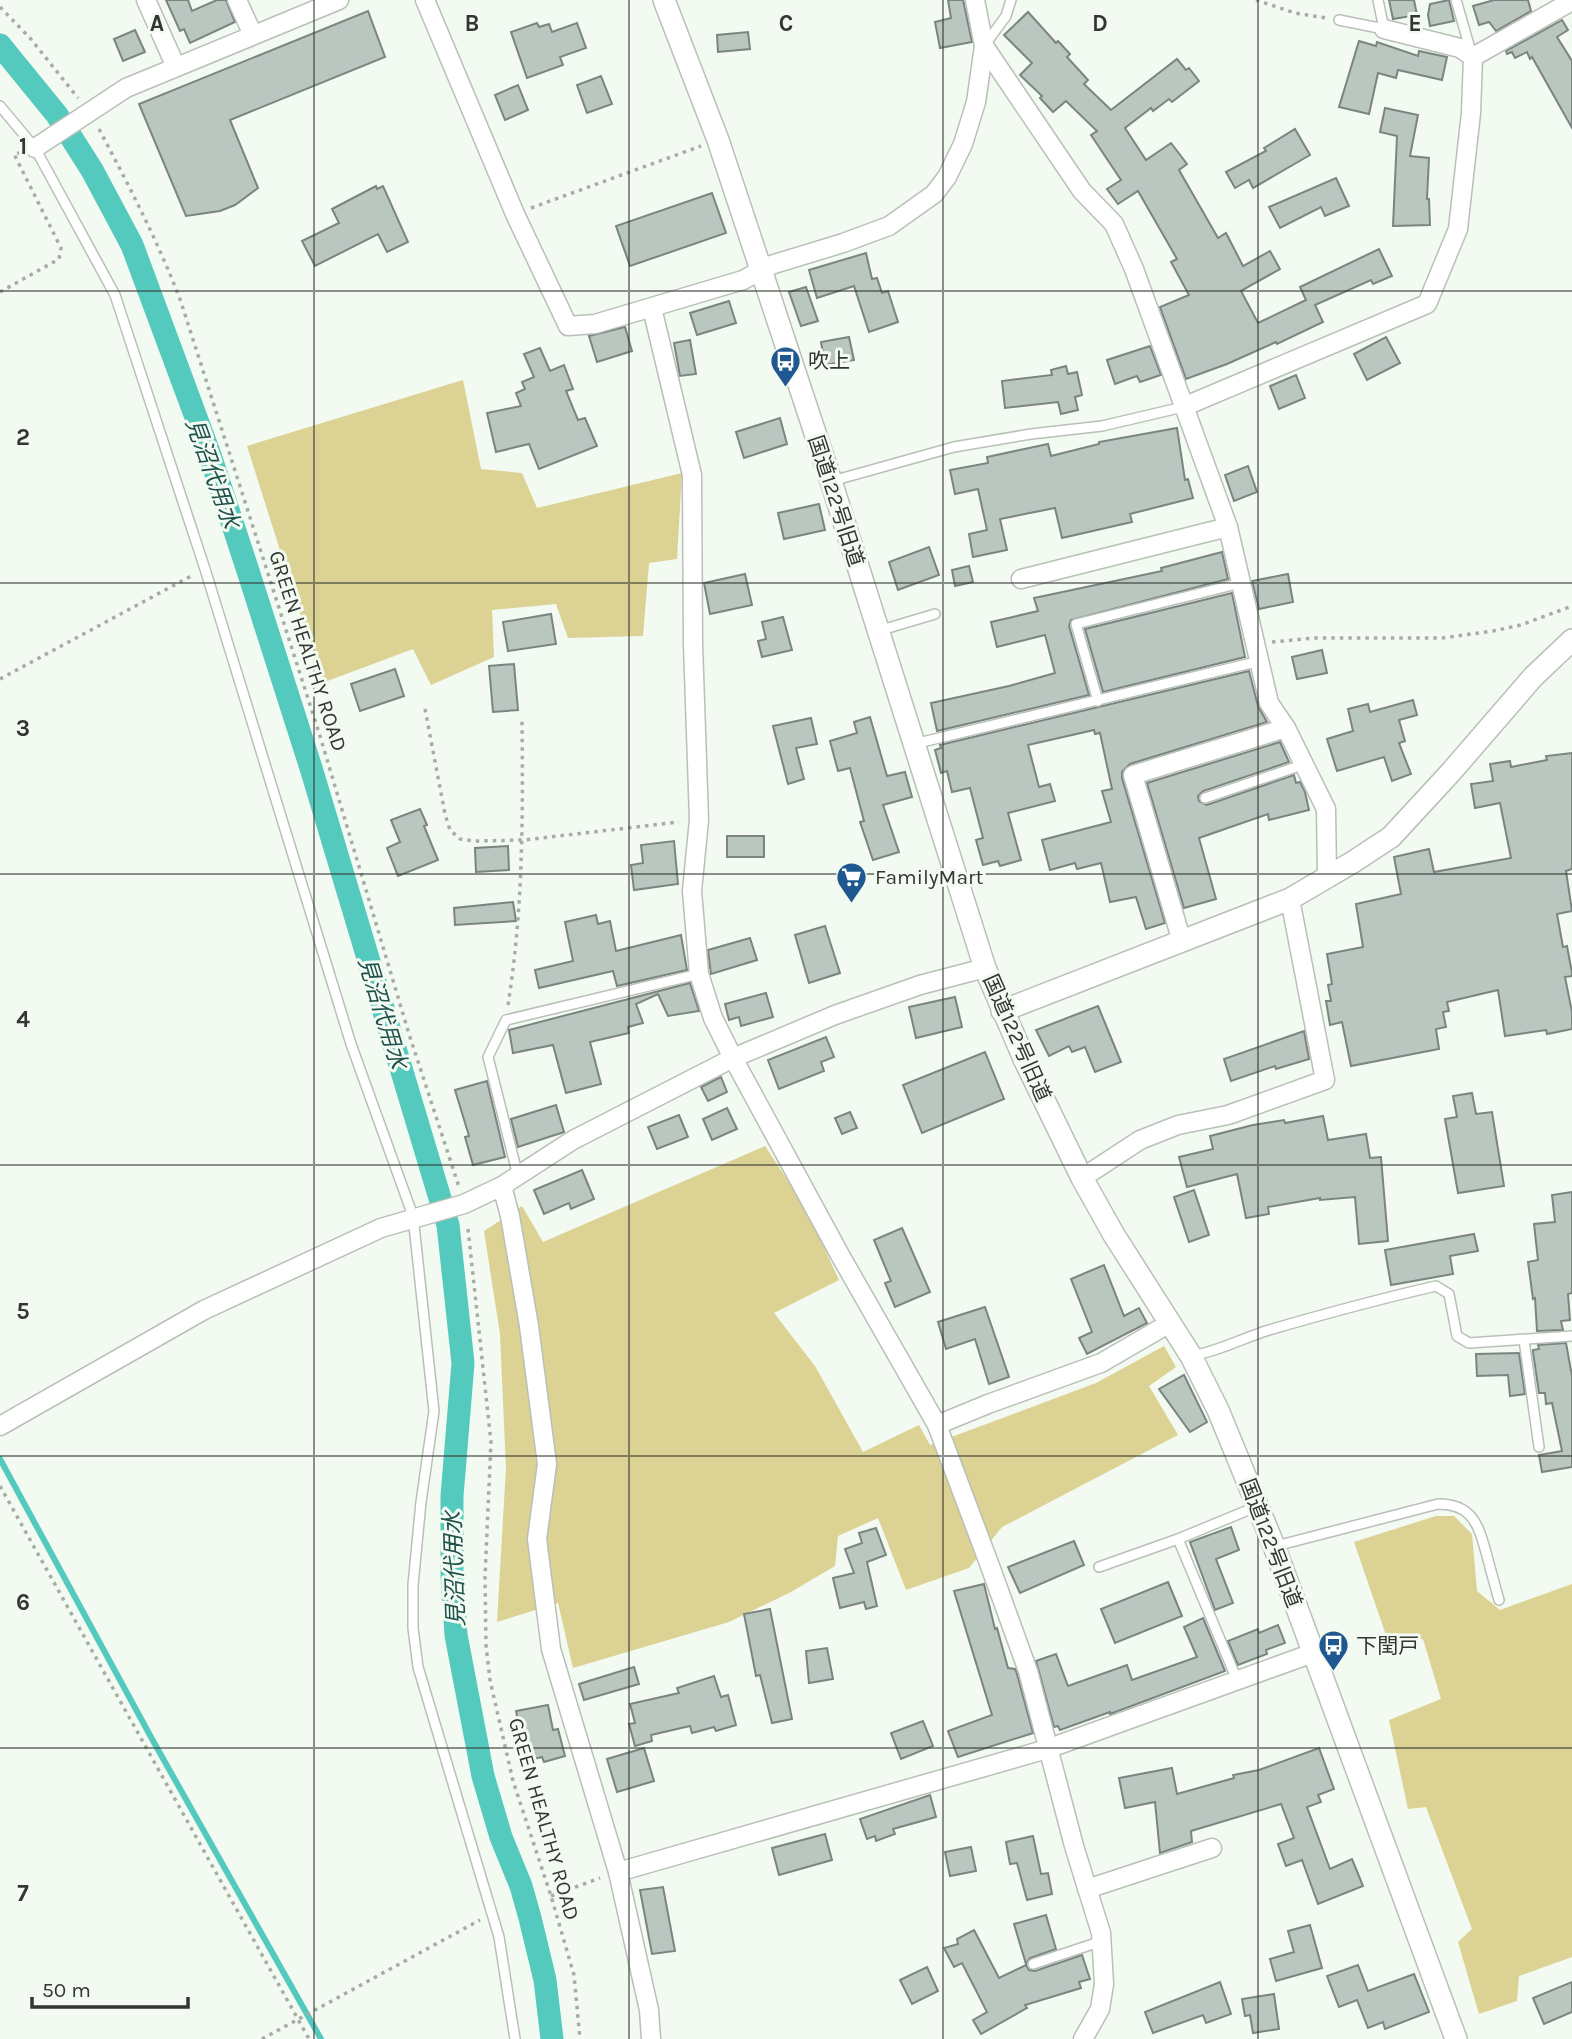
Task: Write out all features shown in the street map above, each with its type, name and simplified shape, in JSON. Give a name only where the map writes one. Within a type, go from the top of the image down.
[{"type":"street","points":[[146,0],[176,67]]},
{"type":"street","points":[[237,0],[253,36]]},
{"type":"street","points":[[425,0],[515,214],[568,326],[596,324],[743,280],[771,265],[889,226],[934,194],[947,177],[963,144],[976,102],[984,46],[975,0]]},
{"type":"street","name":"国道122号旧道","points":[[664,0],[718,140],[831,481],[876,631],[985,968],[1002,1011],[1082,1178],[1114,1235],[1191,1356],[1218,1410],[1274,1546],[1456,2039]]},
{"type":"street","points":[[35,148],[126,88],[336,1]]},
{"type":"street","points":[[1473,57],[1571,3]]},
{"type":"street","points":[[1384,29],[1460,48],[1473,57]]},
{"type":"street","points":[[984,46],[1082,191],[1114,224],[1134,268],[1182,407],[1204,458],[1228,527],[1269,704],[1286,728],[1326,809],[1327,876]]},
{"type":"street","points":[[1182,407],[1427,304],[1458,229],[1471,114],[1473,57]]},
{"type":"street","points":[[652,308],[692,475],[693,644],[699,820],[692,891],[699,974],[713,1018],[733,1058],[839,1255],[937,1425],[1027,1671],[1102,1941],[1104,1984],[1100,2009],[1083,2039]]},
{"type":"street","points":[[1021,579],[1228,527]]},
{"type":"street","points":[[1002,1011],[1290,899],[1353,862],[1391,837],[1533,677],[1572,640]]},
{"type":"street","points":[[1182,942],[1133,775],[1286,728]]},
{"type":"street","points":[[1082,1178],[1140,1140],[1178,1125],[1228,1115],[1325,1080],[1290,899]]},
{"type":"street","points":[[0,1426],[204,1310],[381,1227],[510,1181],[573,1140],[733,1058],[835,1014],[920,985],[985,968]]},
{"type":"street","points":[[510,1181],[510,1216],[529,1326],[547,1464],[537,1539],[551,1649],[618,1872],[649,2010],[651,2039]]},
{"type":"street","points":[[937,1425],[1101,1363],[1170,1323]]},
{"type":"street","points":[[618,1872],[1047,1749],[1313,1653]]},
{"type":"street","points":[[1087,1889],[1212,1848]]},
{"type":"lane","points":[[984,46],[1006,16],[1012,0]]},
{"type":"lane","points":[[1339,20],[1384,29],[1378,0]]},
{"type":"lane","points":[[1456,0],[1473,57]]},
{"type":"lane","points":[[0,106],[35,148],[115,295],[205,569],[351,1044],[418,1215],[434,1411],[417,1543],[413,1628],[418,1667],[499,1937],[515,2039]]},
{"type":"lane","points":[[831,481],[954,447],[1102,426],[1182,407]]},
{"type":"lane","points":[[1098,701],[1076,624],[1242,582]]},
{"type":"lane","points":[[876,631],[935,614]]},
{"type":"lane","points":[[913,744],[1098,701],[1258,653]]},
{"type":"lane","points":[[1205,798],[1305,764]]},
{"type":"lane","points":[[510,1181],[488,1057],[506,1020],[699,974]]},
{"type":"lane","points":[[1191,1356],[1208,1353],[1254,1335],[1348,1306],[1436,1286],[1449,1294],[1457,1336],[1469,1343],[1572,1336]]},
{"type":"lane","points":[[1524,1340],[1539,1447]]},
{"type":"lane","points":[[1274,1546],[1438,1504],[1452,1504],[1464,1509],[1480,1529],[1499,1600]]},
{"type":"lane","points":[[1099,1567],[1178,1539],[1258,1506]]},
{"type":"lane","points":[[1178,1539],[1237,1681]]},
{"type":"lane","points":[[1032,1964],[1102,1941]]},
{"type":"path","points":[[1256,0],[1295,13],[1339,20]]},
{"type":"path","name":"GREEN HEALTHY ROAD","points":[[0,7],[30,38],[88,115],[140,205],[181,302],[320,736],[460,1200]]},
{"type":"path","points":[[515,214],[718,140]]},
{"type":"path","points":[[0,292],[59,259],[61,248],[57,237],[14,154],[35,148]]},
{"type":"path","points":[[0,679],[205,569]]},
{"type":"path","points":[[1258,653],[1315,638],[1442,638],[1493,631],[1521,625],[1572,606]]},
{"type":"path","points":[[425,709],[445,814],[450,830],[460,839],[524,840],[699,820]]},
{"type":"path","points":[[506,1020],[515,959],[524,840],[523,722]]},
{"type":"path","name":"GREEN HEALTHY ROAD","points":[[468,1229],[491,1442],[485,1577],[486,1646],[490,1680],[513,1781],[574,1975],[580,2039]]},
{"type":"path","points":[[0,1486],[309,2039]]},
{"type":"path","points":[[551,1896],[618,1872]]},
{"type":"path","points":[[262,2039],[491,1913]]},
{"type":"shaded area","points":[[463,380],[481,469],[522,473],[537,508],[682,473],[677,559],[649,563],[643,636],[568,638],[556,604],[492,610],[494,657],[431,685],[413,649],[322,683],[247,446]]},
{"type":"shaded area","points":[[765,1146],[806,1208],[839,1280],[774,1313],[815,1366],[863,1452],[919,1425],[930,1445],[1096,1383],[1164,1346],[1176,1367],[1149,1386],[1178,1435],[1002,1527],[969,1568],[906,1590],[878,1518],[838,1536],[835,1566],[791,1592],[729,1622],[573,1668],[558,1603],[497,1622],[506,1468],[500,1334],[484,1231],[522,1206],[543,1242]]},
{"type":"shaded area","points":[[1436,1516],[1454,1516],[1472,1534],[1477,1591],[1500,1610],[1572,1584],[1572,1957],[1519,1976],[1517,2001],[1479,2014],[1458,1942],[1472,1929],[1426,1807],[1408,1809],[1389,1720],[1441,1699],[1423,1639],[1389,1644],[1354,1542]]},
{"type":"building","points":[[166,0],[188,0],[192,11],[217,0],[226,0],[235,22],[190,43],[184,29],[180,31]]},
{"type":"building","points":[[948,0],[963,0],[972,42],[940,48],[935,22],[951,18]]},
{"type":"building","points":[[1389,0],[1414,0],[1417,15],[1393,19]]},
{"type":"building","points":[[1449,0],[1454,21],[1430,26],[1430,4]]},
{"type":"building","points":[[1494,0],[1528,0],[1531,11],[1496,31],[1489,22],[1479,25],[1473,6]]},
{"type":"building","points":[[368,11],[385,57],[230,120],[258,188],[235,205],[220,211],[186,216],[139,104]]},
{"type":"building","points":[[1028,12],[1056,43],[1058,41],[1070,54],[1067,57],[1088,80],[1084,84],[1111,110],[1177,59],[1186,70],[1189,68],[1199,81],[1172,102],[1169,99],[1153,111],[1151,108],[1125,128],[1146,160],[1171,143],[1187,164],[1179,170],[1218,238],[1226,233],[1243,266],[1270,251],[1280,269],[1241,291],[1258,323],[1306,300],[1300,287],[1379,249],[1392,276],[1373,284],[1371,280],[1315,305],[1323,322],[1277,344],[1276,342],[1186,379],[1160,307],[1189,295],[1171,262],[1177,259],[1138,191],[1118,204],[1107,189],[1121,180],[1091,135],[1097,131],[1066,101],[1053,112],[1040,98],[1042,96],[1020,75],[1032,63],[1004,35]]},
{"type":"building","points":[[1562,20],[1568,30],[1557,37],[1572,61],[1572,128],[1532,57],[1530,59],[1527,52],[1515,58],[1512,52],[1507,54],[1506,51]]},
{"type":"building","points":[[537,23],[539,27],[549,24],[552,32],[577,23],[586,48],[560,57],[563,65],[527,78],[511,32]]},
{"type":"building","points":[[135,30],[145,52],[123,61],[114,39]]},
{"type":"building","points":[[748,32],[750,49],[718,52],[717,35]]},
{"type":"building","points":[[1359,41],[1376,46],[1377,42],[1418,56],[1419,51],[1447,57],[1442,80],[1398,70],[1396,78],[1378,73],[1369,114],[1339,107]]},
{"type":"building","points":[[601,76],[612,104],[587,113],[577,85]]},
{"type":"building","points":[[518,85],[528,110],[505,120],[495,95]]},
{"type":"building","points":[[1385,108],[1418,115],[1410,156],[1429,158],[1427,199],[1430,225],[1393,226],[1397,136],[1380,132]]},
{"type":"building","points":[[1295,129],[1310,155],[1253,188],[1249,180],[1235,188],[1226,172],[1266,151],[1264,148]]},
{"type":"building","points":[[1336,178],[1349,206],[1325,216],[1321,207],[1280,228],[1269,207]]},
{"type":"building","points":[[376,186],[377,189],[383,186],[408,242],[387,252],[378,234],[315,266],[302,241],[339,223],[332,209]]},
{"type":"building","points":[[712,193],[726,233],[630,266],[616,226]]},
{"type":"building","points":[[866,253],[872,279],[877,278],[882,293],[888,291],[898,322],[869,332],[854,286],[817,298],[809,270]]},
{"type":"building","points":[[806,287],[818,321],[801,326],[789,292]]},
{"type":"building","points":[[729,301],[736,323],[697,335],[690,313]]},
{"type":"building","points":[[625,327],[632,351],[597,362],[589,336]]},
{"type":"building","points":[[849,337],[854,360],[825,365],[821,342]]},
{"type":"building","points":[[1386,337],[1400,363],[1367,380],[1354,354]]},
{"type":"building","points":[[690,340],[696,374],[680,376],[674,343]]},
{"type":"building","points":[[1150,346],[1161,375],[1140,382],[1137,376],[1115,384],[1107,360]]},
{"type":"building","points":[[540,348],[550,371],[564,365],[573,389],[566,391],[578,420],[585,418],[597,446],[539,469],[529,444],[496,452],[487,413],[521,406],[516,393],[525,389],[522,382],[534,377],[524,354]]},
{"type":"building","points":[[1066,366],[1068,374],[1077,372],[1082,395],[1075,397],[1078,410],[1061,414],[1058,402],[1005,408],[1002,381],[1052,375],[1051,370]]},
{"type":"building","points":[[1296,375],[1305,398],[1279,409],[1270,386]]},
{"type":"building","points":[[780,418],[787,444],[744,458],[736,432]]},
{"type":"building","points":[[1177,428],[1185,480],[1188,479],[1193,498],[1130,514],[1132,522],[1062,538],[1055,508],[1000,519],[1007,550],[973,557],[969,534],[987,530],[978,489],[955,494],[950,470],[988,463],[987,457],[1048,444],[1051,456],[1099,442]]},
{"type":"building","points":[[1248,466],[1257,492],[1234,501],[1225,475]]},
{"type":"building","points":[[819,504],[825,530],[784,539],[778,513]]},
{"type":"building","points":[[929,547],[939,575],[898,590],[889,562]]},
{"type":"building","points":[[1222,552],[1228,579],[1071,620],[1069,626],[1089,695],[937,731],[931,703],[1055,673],[1045,635],[997,647],[991,622],[1038,611],[1034,598],[1162,571],[1161,568]]},
{"type":"building","points":[[969,566],[973,582],[955,586],[952,570]]},
{"type":"building","points":[[745,574],[752,605],[710,614],[704,583]]},
{"type":"building","points":[[1288,574],[1293,602],[1259,609],[1252,581]]},
{"type":"building","points":[[1232,593],[1245,657],[1103,692],[1085,629]]},
{"type":"building","points":[[551,614],[556,644],[508,651],[503,622]]},
{"type":"building","points":[[783,617],[792,650],[762,657],[758,641],[766,639],[762,622]]},
{"type":"building","points":[[1322,650],[1327,673],[1297,679],[1292,657]]},
{"type":"building","points":[[514,664],[518,710],[493,712],[489,666]]},
{"type":"building","points":[[395,669],[404,696],[360,711],[351,684]]},
{"type":"building","points":[[1249,671],[1258,706],[1267,722],[1130,764],[1122,772],[1165,923],[1146,929],[1136,897],[1110,902],[1101,863],[1077,869],[1075,863],[1050,870],[1042,840],[1111,822],[1102,791],[1112,789],[1100,733],[1095,734],[1094,730],[1028,745],[1039,787],[1050,784],[1055,801],[1008,813],[1021,860],[1000,866],[998,861],[983,865],[976,840],[983,838],[970,788],[952,792],[947,771],[941,773],[935,750],[941,748],[940,745]]},
{"type":"building","points":[[1413,700],[1417,715],[1399,720],[1405,741],[1399,743],[1411,774],[1392,781],[1384,757],[1337,771],[1327,739],[1353,731],[1348,709],[1368,704],[1370,712]]},
{"type":"building","points":[[870,717],[887,776],[905,772],[912,797],[883,805],[899,852],[873,860],[860,822],[864,821],[850,768],[838,771],[830,741],[857,733],[854,722]]},
{"type":"building","points":[[811,718],[817,744],[796,748],[804,779],[788,784],[773,726]]},
{"type":"building","points":[[1280,742],[1289,762],[1203,791],[1198,796],[1199,801],[1207,805],[1294,775],[1296,783],[1300,782],[1305,792],[1309,810],[1269,820],[1268,814],[1199,838],[1216,899],[1184,908],[1147,783]]},
{"type":"building","points":[[1572,753],[1572,869],[1566,871],[1572,911],[1557,914],[1563,947],[1567,946],[1572,973],[1572,976],[1565,977],[1572,1012],[1572,1029],[1547,1034],[1546,1030],[1505,1036],[1498,990],[1447,1002],[1449,1011],[1443,1012],[1446,1027],[1436,1029],[1439,1049],[1351,1066],[1342,1022],[1330,1025],[1326,1001],[1331,1001],[1328,985],[1332,984],[1327,954],[1363,947],[1356,904],[1401,894],[1394,857],[1429,849],[1434,872],[1511,858],[1500,803],[1475,808],[1471,784],[1493,781],[1490,764],[1510,761],[1511,767],[1547,760],[1546,756]]},
{"type":"building","points":[[420,809],[438,860],[398,876],[387,848],[400,842],[391,820]]},
{"type":"building","points":[[727,836],[764,836],[764,857],[727,857]]},
{"type":"building","points":[[674,841],[678,884],[634,890],[631,865],[643,863],[641,845]]},
{"type":"building","points":[[508,846],[509,870],[476,872],[475,848]]},
{"type":"building","points":[[513,902],[516,921],[455,925],[454,908]]},
{"type":"building","points":[[596,915],[598,924],[610,921],[616,951],[681,935],[687,970],[617,986],[613,971],[539,988],[535,970],[573,961],[565,922]]},
{"type":"building","points":[[825,926],[840,973],[809,983],[795,935]]},
{"type":"building","points":[[750,938],[757,960],[711,974],[708,950]]},
{"type":"building","points":[[690,983],[699,1011],[668,1016],[658,994],[636,1004],[643,1023],[628,1027],[629,1033],[590,1042],[601,1084],[566,1093],[553,1045],[513,1053],[509,1030]]},
{"type":"building","points":[[766,993],[773,1017],[741,1026],[739,1017],[729,1020],[725,1004]]},
{"type":"building","points":[[955,997],[962,1027],[916,1038],[909,1007]]},
{"type":"building","points":[[1098,1006],[1121,1062],[1095,1072],[1085,1047],[1072,1052],[1069,1046],[1049,1056],[1036,1030]]},
{"type":"building","points":[[1304,1031],[1309,1059],[1276,1069],[1275,1066],[1231,1081],[1224,1059]]},
{"type":"building","points":[[826,1037],[834,1057],[821,1062],[824,1071],[779,1089],[768,1060]]},
{"type":"building","points":[[985,1052],[1004,1099],[922,1133],[903,1085]]},
{"type":"building","points":[[721,1077],[727,1092],[708,1101],[701,1087]]},
{"type":"building","points":[[487,1081],[505,1157],[473,1165],[465,1137],[469,1136],[455,1090]]},
{"type":"building","points":[[1472,1093],[1476,1114],[1492,1112],[1504,1186],[1458,1193],[1445,1119],[1457,1117],[1453,1096]]},
{"type":"building","points":[[556,1105],[564,1132],[518,1147],[511,1119]]},
{"type":"building","points":[[727,1108],[737,1129],[712,1140],[703,1119]]},
{"type":"building","points":[[850,1112],[857,1128],[842,1134],[835,1118]]},
{"type":"building","points":[[679,1115],[688,1137],[657,1149],[648,1127]]},
{"type":"building","points":[[1323,1116],[1328,1140],[1366,1134],[1370,1158],[1381,1157],[1388,1241],[1359,1244],[1355,1197],[1320,1198],[1268,1207],[1269,1214],[1246,1218],[1237,1174],[1187,1187],[1179,1157],[1213,1149],[1210,1136],[1253,1125]]},
{"type":"building","points":[[582,1170],[594,1199],[571,1209],[569,1203],[544,1214],[534,1190]]},
{"type":"building","points":[[1194,1190],[1209,1235],[1189,1242],[1174,1197]]},
{"type":"building","points":[[1572,1192],[1572,1293],[1568,1294],[1570,1320],[1561,1321],[1563,1330],[1537,1331],[1535,1298],[1533,1299],[1528,1262],[1538,1260],[1534,1224],[1555,1222],[1552,1195]]},
{"type":"building","points":[[902,1228],[930,1292],[895,1307],[885,1283],[891,1281],[874,1240]]},
{"type":"building","points":[[1474,1234],[1478,1251],[1450,1256],[1453,1274],[1391,1285],[1385,1250]]},
{"type":"building","points":[[1104,1265],[1124,1316],[1139,1308],[1147,1323],[1087,1354],[1079,1338],[1092,1332],[1071,1279]]},
{"type":"building","points":[[985,1307],[1009,1377],[989,1384],[975,1339],[946,1349],[938,1322]]},
{"type":"building","points":[[1566,1343],[1572,1376],[1572,1467],[1542,1472],[1539,1455],[1562,1451],[1552,1403],[1546,1404],[1545,1393],[1539,1393],[1533,1350],[1539,1349],[1538,1345]]},
{"type":"building","points":[[1519,1353],[1525,1394],[1510,1396],[1508,1375],[1477,1376],[1476,1354]]},
{"type":"building","points":[[1184,1375],[1207,1422],[1190,1432],[1159,1389]]},
{"type":"building","points":[[1231,1527],[1239,1550],[1216,1559],[1233,1603],[1215,1610],[1190,1542]]},
{"type":"building","points":[[876,1528],[886,1555],[867,1562],[877,1606],[866,1609],[864,1602],[840,1608],[833,1578],[854,1573],[845,1549],[862,1543],[859,1533]]},
{"type":"building","points":[[1074,1541],[1084,1565],[1020,1593],[1008,1567]]},
{"type":"building","points":[[1168,1582],[1182,1616],[1115,1643],[1101,1609]]},
{"type":"building","points":[[984,1584],[995,1629],[997,1628],[1008,1668],[1015,1669],[1017,1674],[1033,1733],[958,1757],[948,1731],[992,1715],[954,1591]]},
{"type":"building","points":[[770,1609],[792,1719],[772,1723],[760,1675],[756,1676],[744,1614]]},
{"type":"building","points":[[1203,1618],[1225,1671],[1110,1714],[1060,1730],[1058,1726],[1054,1727],[1036,1661],[1056,1654],[1068,1686],[1127,1665],[1132,1680],[1197,1657],[1184,1627]]},
{"type":"building","points":[[1278,1625],[1285,1643],[1266,1650],[1267,1654],[1238,1665],[1228,1641],[1258,1629],[1259,1633]]},
{"type":"building","points":[[827,1648],[833,1679],[809,1683],[806,1651]]},
{"type":"building","points":[[634,1667],[639,1684],[584,1700],[579,1684]]},
{"type":"building","points":[[714,1676],[721,1697],[728,1695],[736,1725],[716,1731],[714,1727],[692,1733],[690,1726],[651,1735],[652,1741],[635,1746],[629,1724],[635,1723],[630,1704],[679,1693],[677,1688]]},
{"type":"building","points":[[548,1705],[553,1730],[558,1729],[565,1756],[544,1762],[542,1757],[526,1761],[516,1711]]},
{"type":"building","points":[[923,1721],[933,1746],[901,1759],[891,1733]]},
{"type":"building","points":[[644,1748],[654,1781],[617,1792],[607,1759]]},
{"type":"building","points":[[1319,1748],[1334,1789],[1318,1795],[1321,1802],[1307,1807],[1330,1869],[1352,1859],[1363,1886],[1318,1904],[1302,1860],[1286,1866],[1278,1844],[1294,1838],[1281,1804],[1191,1831],[1192,1842],[1160,1853],[1155,1802],[1125,1808],[1119,1778],[1172,1768],[1177,1794],[1234,1778],[1233,1775],[1259,1770]]},
{"type":"building","points":[[930,1795],[936,1817],[893,1829],[895,1834],[876,1841],[875,1836],[867,1839],[860,1819]]},
{"type":"building","points":[[825,1834],[832,1860],[779,1875],[772,1848]]},
{"type":"building","points":[[1033,1836],[1041,1874],[1048,1873],[1052,1894],[1027,1900],[1017,1863],[1010,1864],[1006,1842]]},
{"type":"building","points":[[971,1847],[976,1871],[950,1876],[945,1852]]},
{"type":"building","points":[[663,1887],[675,1951],[652,1954],[640,1890]]},
{"type":"building","points":[[1046,1915],[1056,1949],[1030,1958],[1026,1964],[1014,1924]]},
{"type":"building","points":[[1310,1925],[1322,1968],[1276,1981],[1270,1959],[1294,1952],[1288,1931]]},
{"type":"building","points":[[974,1930],[999,1978],[1026,1965],[1029,1970],[1035,1971],[1082,1955],[1090,1979],[1079,1982],[1081,1988],[1025,2005],[1027,2008],[981,2034],[973,2020],[987,2012],[962,1963],[954,1967],[944,1948],[958,1944],[957,1939]]},
{"type":"building","points":[[1358,1965],[1368,1991],[1414,1974],[1429,2012],[1385,2029],[1383,2022],[1368,2028],[1357,2000],[1339,2007],[1327,1976]]},
{"type":"building","points":[[927,1967],[938,1991],[912,2004],[900,1980]]},
{"type":"building","points":[[1220,1982],[1231,2014],[1206,2023],[1203,2015],[1153,2033],[1145,2012]]},
{"type":"building","points":[[1572,1982],[1572,2012],[1544,2024],[1533,1998]]},
{"type":"building","points":[[1274,1994],[1279,2029],[1253,2033],[1250,2015],[1245,2016],[1242,1999]]},
{"type":"waterway","name":"見沼代用水","points":[[0,45],[57,115],[92,170],[132,245],[210,455],[249,574],[311,768],[448,1225],[463,1363],[452,1496],[452,1576],[456,1635],[483,1776],[501,1837],[521,1886],[545,1980],[552,2039]]},
{"type":"waterway","points":[[0,1459],[152,1739],[321,2039]]},
{"type":"place","name":"吹上","points":[[785,388]]},
{"type":"place","name":"FamilyMart","points":[[852,904]]},
{"type":"place","name":"下閏戸","points":[[1333,1673]]}]
